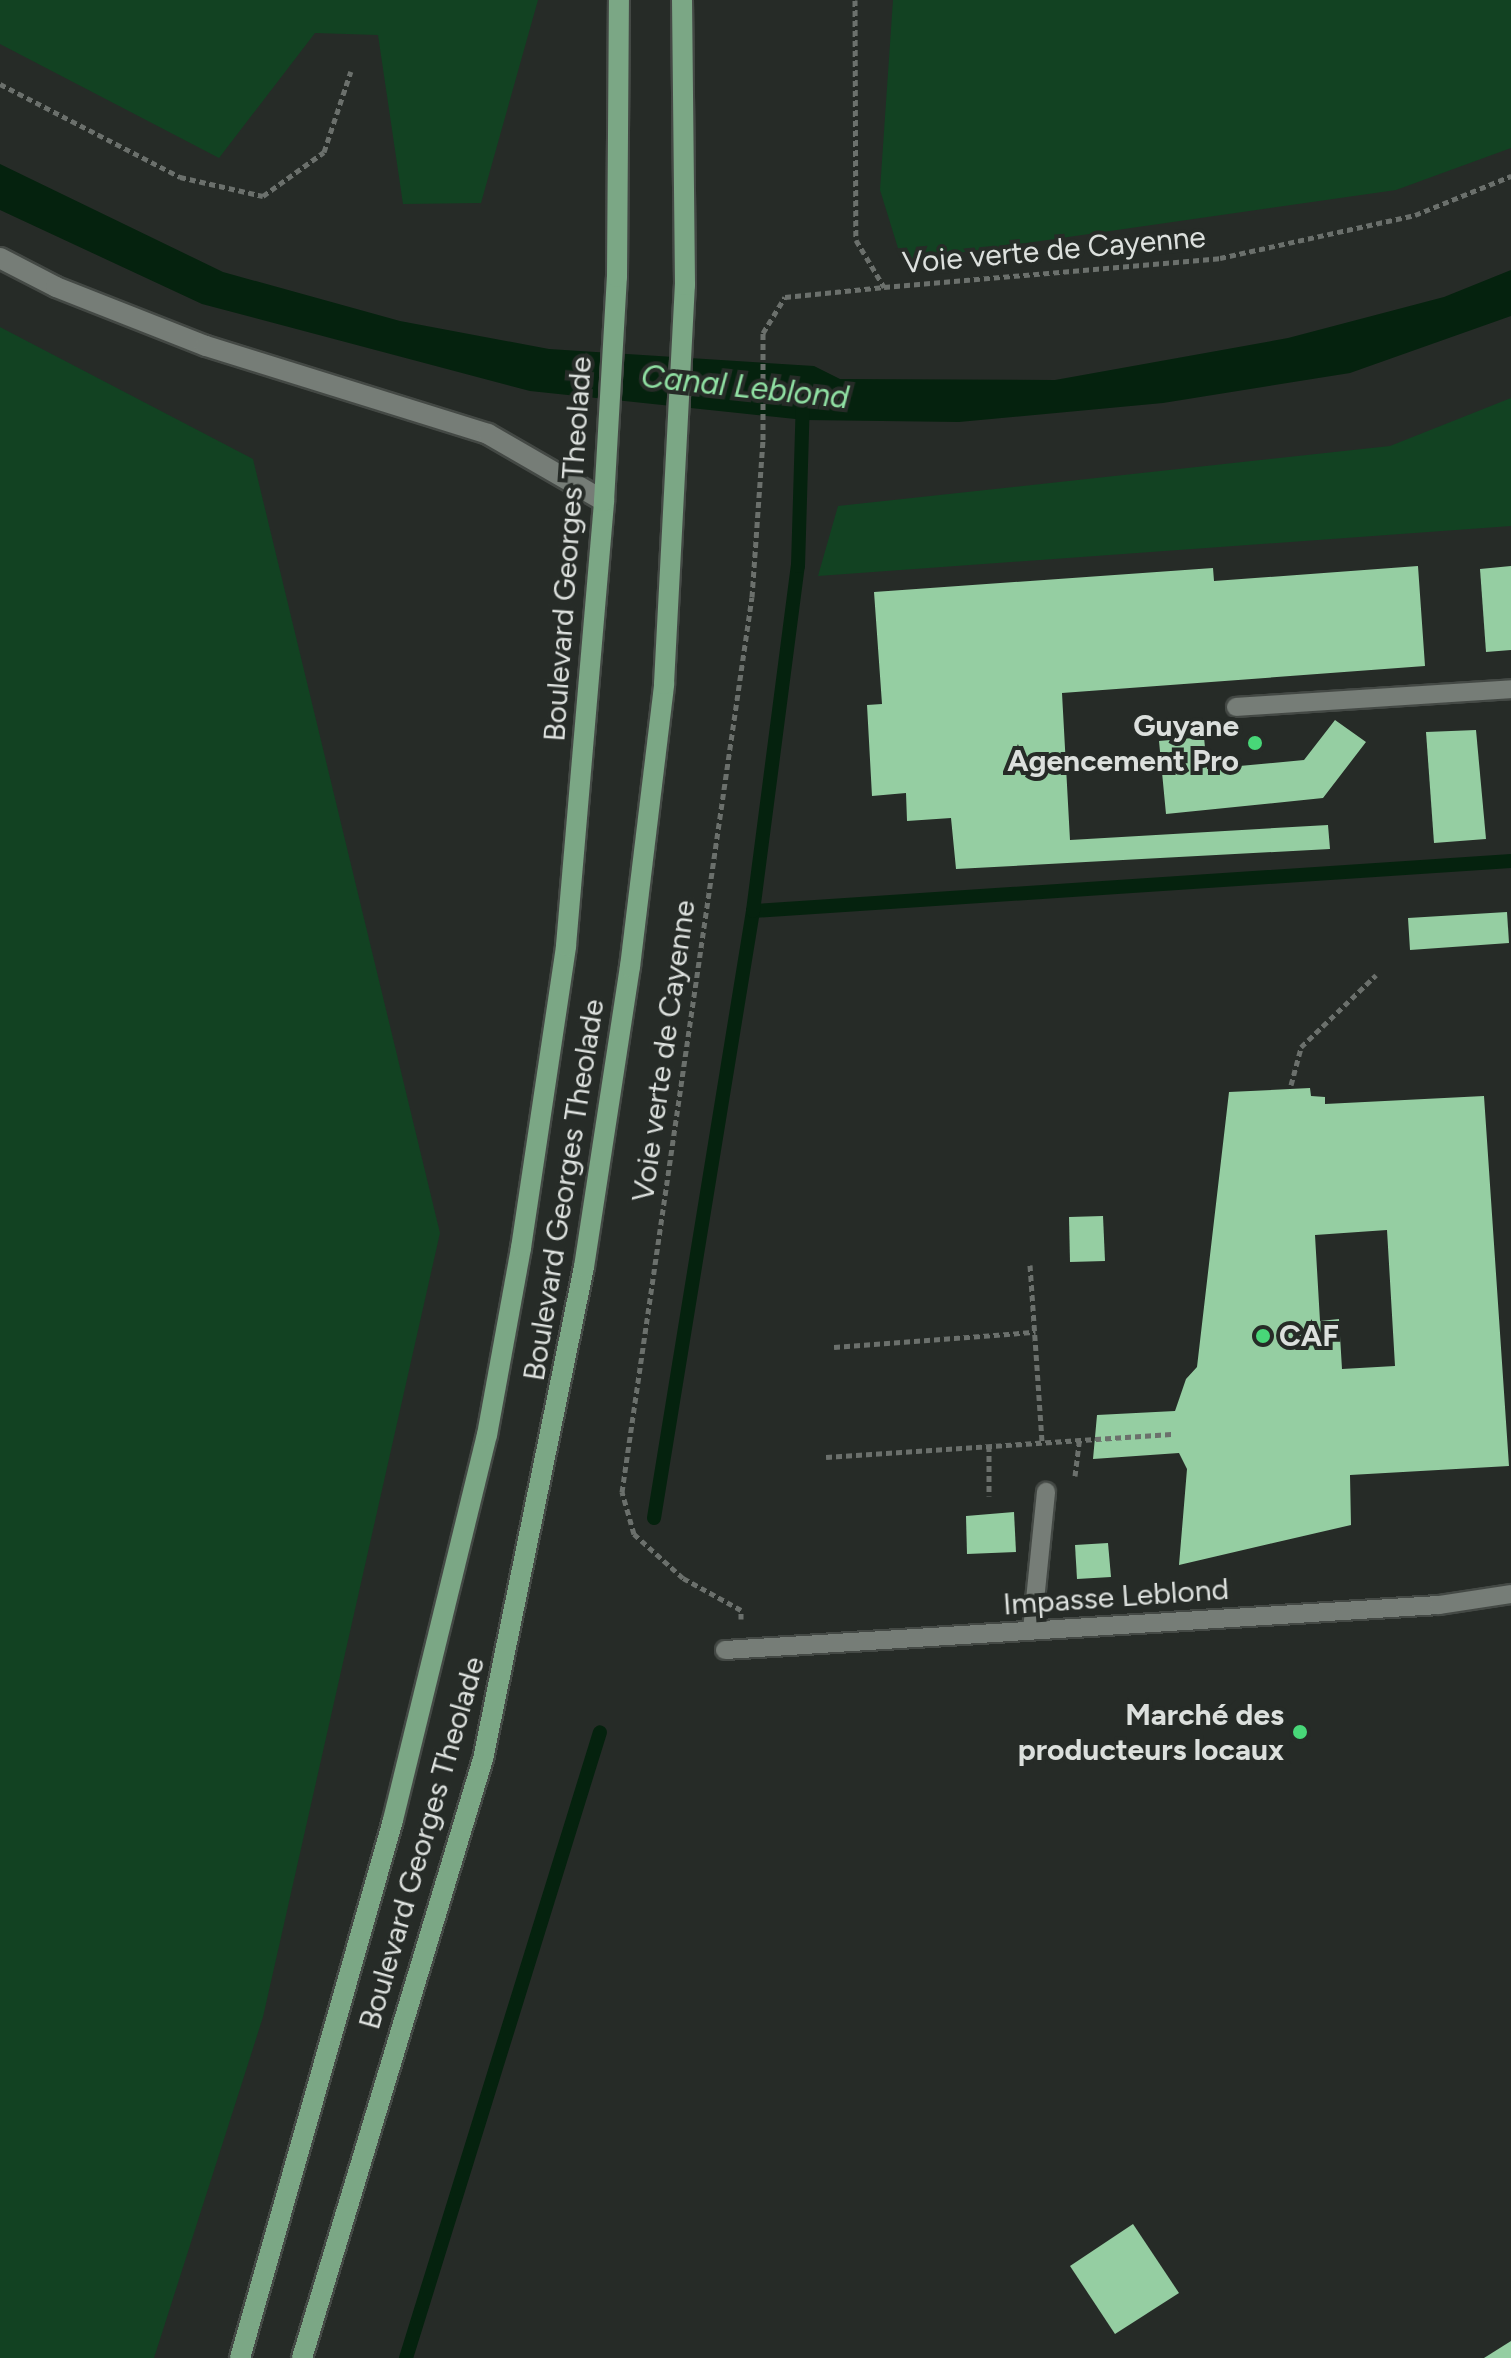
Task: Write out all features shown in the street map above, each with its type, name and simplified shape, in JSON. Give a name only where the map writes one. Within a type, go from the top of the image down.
[{"type":"main road","name":"Boulevard Georges Theolade","points":[[240,2358],[393,1820],[487,1435],[566,946],[604,501],[617,277],[619,0]]},
{"type":"main road","name":"Boulevard Georges Theolade","points":[[302,2358],[483,1759],[562,1391],[632,951],[664,684],[685,285],[682,0]]},
{"type":"street","points":[[0,258],[56,287],[206,346],[488,434],[604,501]]},
{"type":"lane","points":[[1236,707],[1511,689]]},
{"type":"lane","points":[[1032,1630],[1046,1492]]},
{"type":"lane","name":"Impasse Leblond","points":[[725,1650],[1439,1605],[1511,1594]]},
{"type":"path","name":"Voie verte de Cayenne","points":[[855,0],[856,240],[884,287]]},
{"type":"path","points":[[0,84],[180,177],[263,196],[324,152],[351,71]]},
{"type":"path","name":"Voie verte de Cayenne","points":[[741,1610],[683,1578],[634,1534],[622,1492],[752,597],[763,440],[763,333],[785,297],[1220,258],[1415,215],[1511,176]]},
{"type":"path","points":[[1291,1085],[1301,1047],[1376,975]]},
{"type":"path","points":[[1030,1265],[1042,1442]]},
{"type":"path","points":[[834,1347],[1035,1332]]},
{"type":"path","points":[[826,1457],[1171,1434]]},
{"type":"path","points":[[989,1446],[989,1496]]},
{"type":"shaded area","points":[[0,0],[538,0],[481,203],[403,204],[378,35],[315,33],[219,158],[0,44]]},
{"type":"shaded area","points":[[893,0],[1511,0],[1511,148],[1396,190],[902,261],[880,190]]},
{"type":"shaded area","points":[[0,327],[253,459],[440,1233],[263,2017],[154,2358],[0,2358]]},
{"type":"shaded area","points":[[1511,398],[1511,526],[818,576],[838,506],[1390,446]]},
{"type":"water","name":"Canal Leblond","points":[[0,164],[223,272],[400,321],[549,349],[814,366],[840,379],[1055,380],[1288,338],[1444,297],[1511,270],[1511,316],[1350,373],[1163,403],[959,422],[805,420],[530,391],[202,304],[0,210]]},
{"type":"building","points":[[1418,566],[1425,666],[1062,693],[1070,840],[1328,825],[1330,849],[956,869],[951,818],[907,821],[906,793],[872,796],[867,705],[882,704],[874,592],[1213,568],[1214,581]]},
{"type":"building","points":[[1511,566],[1511,650],[1486,652],[1480,569]]},
{"type":"building","points":[[1335,720],[1366,742],[1323,798],[1166,814],[1159,741],[1204,737],[1207,769],[1304,760]]},
{"type":"building","points":[[1476,730],[1486,839],[1434,843],[1426,732]]},
{"type":"building","points":[[1507,912],[1509,943],[1410,950],[1408,918]]},
{"type":"building","points":[[1310,1088],[1311,1096],[1325,1097],[1325,1104],[1484,1096],[1509,1466],[1350,1475],[1351,1525],[1179,1565],[1187,1469],[1179,1453],[1093,1459],[1097,1415],[1175,1411],[1186,1379],[1197,1367],[1229,1092]],"holes":[[[1387,1230],[1395,1366],[1342,1369],[1339,1319],[1320,1321],[1315,1235]]]},
{"type":"building","points":[[1103,1216],[1105,1261],[1070,1262],[1069,1217]]},
{"type":"building","points":[[1014,1512],[1016,1552],[967,1554],[966,1516]]},
{"type":"building","points":[[1108,1543],[1111,1577],[1077,1579],[1075,1545]]},
{"type":"building","points":[[1133,2224],[1179,2293],[1115,2334],[1070,2266]]},
{"type":"building","points":[[1511,2341],[1511,2358],[1484,2358]]},
{"type":"waterway","name":"Canal Leblond","points":[[654,1518],[753,911],[798,566],[803,402]]},
{"type":"waterway","points":[[753,911],[1511,861]]},
{"type":"waterway","points":[[406,2358],[600,1732]]},
{"type":"place","name":"Guyane Agencement Pro","points":[[1255,743]]},
{"type":"place","name":"CAF","points":[[1263,1336]]},
{"type":"place","name":"Marché des producteurs locaux","points":[[1300,1732]]}]
